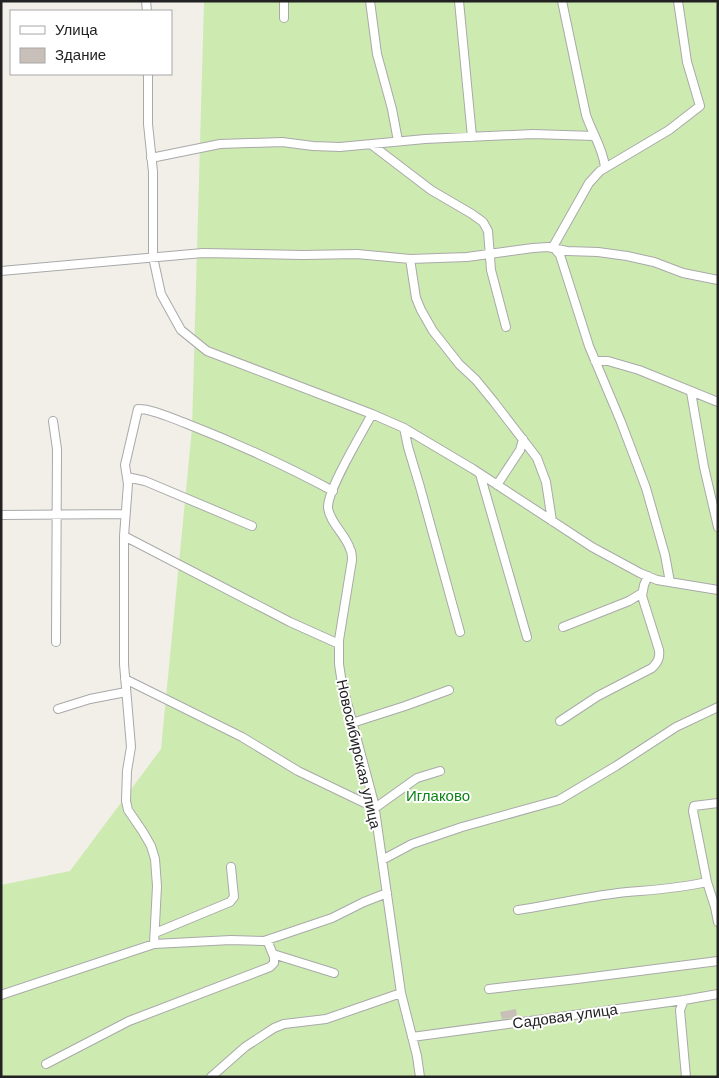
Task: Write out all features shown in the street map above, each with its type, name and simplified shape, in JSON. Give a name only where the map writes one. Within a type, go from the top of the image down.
[{"type":"street","points":[[284,1],[284,18]]},
{"type":"street","points":[[370,1],[377,54],[392,109],[398,141]]},
{"type":"street","points":[[459,1],[472,137]]},
{"type":"street","points":[[562,1],[586,115],[602,151],[605,167]]},
{"type":"street","points":[[554,248],[556,240],[589,184],[605,167],[669,130],[700,106],[687,62],[678,1]]},
{"type":"street","points":[[148,75],[148,124],[153,172],[153,257],[161,294],[181,330],[206,351],[404,428],[480,474],[592,547],[648,576],[670,582],[718,590]]},
{"type":"street","points":[[151,158],[220,144],[282,142],[325,147],[534,134],[594,136]]},
{"type":"street","points":[[372,145],[431,190],[483,222],[488,231],[495,286],[506,327]]},
{"type":"street","points":[[1,271],[203,253],[357,254],[410,260],[467,257],[533,248],[554,248],[567,251],[598,252],[627,256],[654,262],[683,273],[718,280]]},
{"type":"street","points":[[554,248],[560,255],[583,330],[646,488],[665,555],[670,582]]},
{"type":"street","points":[[410,260],[416,298],[433,331],[459,364],[476,380],[537,458],[543,471],[552,521]]},
{"type":"street","points":[[595,361],[608,361],[639,370],[718,402]]},
{"type":"street","points":[[691,392],[704,467],[718,527]]},
{"type":"street","points":[[154,944],[157,886],[155,859],[143,832],[128,810],[126,801],[127,771],[131,747],[125,679],[124,536],[128,484],[125,465],[138,408],[143,408],[247,448],[333,491]]},
{"type":"street","name":"Новосибирская улица","points":[[372,414],[333,491],[328,508],[331,518],[351,550],[352,560],[339,644],[339,664],[342,684],[374,808],[401,993],[420,1077]]},
{"type":"street","points":[[53,420],[57,449],[56,642]]},
{"type":"street","points":[[404,428],[460,632]]},
{"type":"street","points":[[497,485],[520,450],[524,439]]},
{"type":"street","points":[[480,474],[527,637]]},
{"type":"street","points":[[127,477],[145,481],[252,526]]},
{"type":"street","points":[[1,515],[125,514]]},
{"type":"street","points":[[124,536],[290,622],[339,644]]},
{"type":"street","points":[[560,721],[598,696],[652,668],[657,663],[659,650],[642,593],[648,576]]},
{"type":"street","points":[[562,627],[629,601],[642,593]]},
{"type":"street","points":[[125,679],[242,737],[298,771],[374,808],[417,778],[440,771]]},
{"type":"street","points":[[352,723],[449,690]]},
{"type":"street","points":[[58,709],[90,699],[126,692]]},
{"type":"street","points":[[382,860],[412,844],[462,827],[558,800],[616,766],[676,727],[718,707]]},
{"type":"street","points":[[718,803],[694,806],[707,882],[718,922]]},
{"type":"street","points":[[154,933],[230,902],[234,897],[231,867]]},
{"type":"street","points":[[518,910],[587,898],[670,889],[707,882]]},
{"type":"street","points":[[1,995],[154,944],[267,940],[332,918],[387,893]]},
{"type":"street","points":[[46,1064],[130,1021],[270,967],[274,963],[273,954],[267,940]]},
{"type":"street","points":[[273,954],[334,973]]},
{"type":"street","points":[[489,989],[577,980],[718,961]]},
{"type":"street","points":[[211,1077],[244,1047],[274,1028],[284,1024],[326,1019],[401,993]]},
{"type":"street","name":"Садовая улица","points":[[412,1037],[718,994]]},
{"type":"street","points":[[684,1000],[680,1010],[686,1077]]},
{"type":"green space","name":"Иглаково","points":[[204,1],[718,1],[718,1077],[1,1077],[1,885],[70,871],[161,749],[192,428]]},
{"type":"building","points":[[516,1009],[517,1017],[502,1019],[500,1012]]}]
